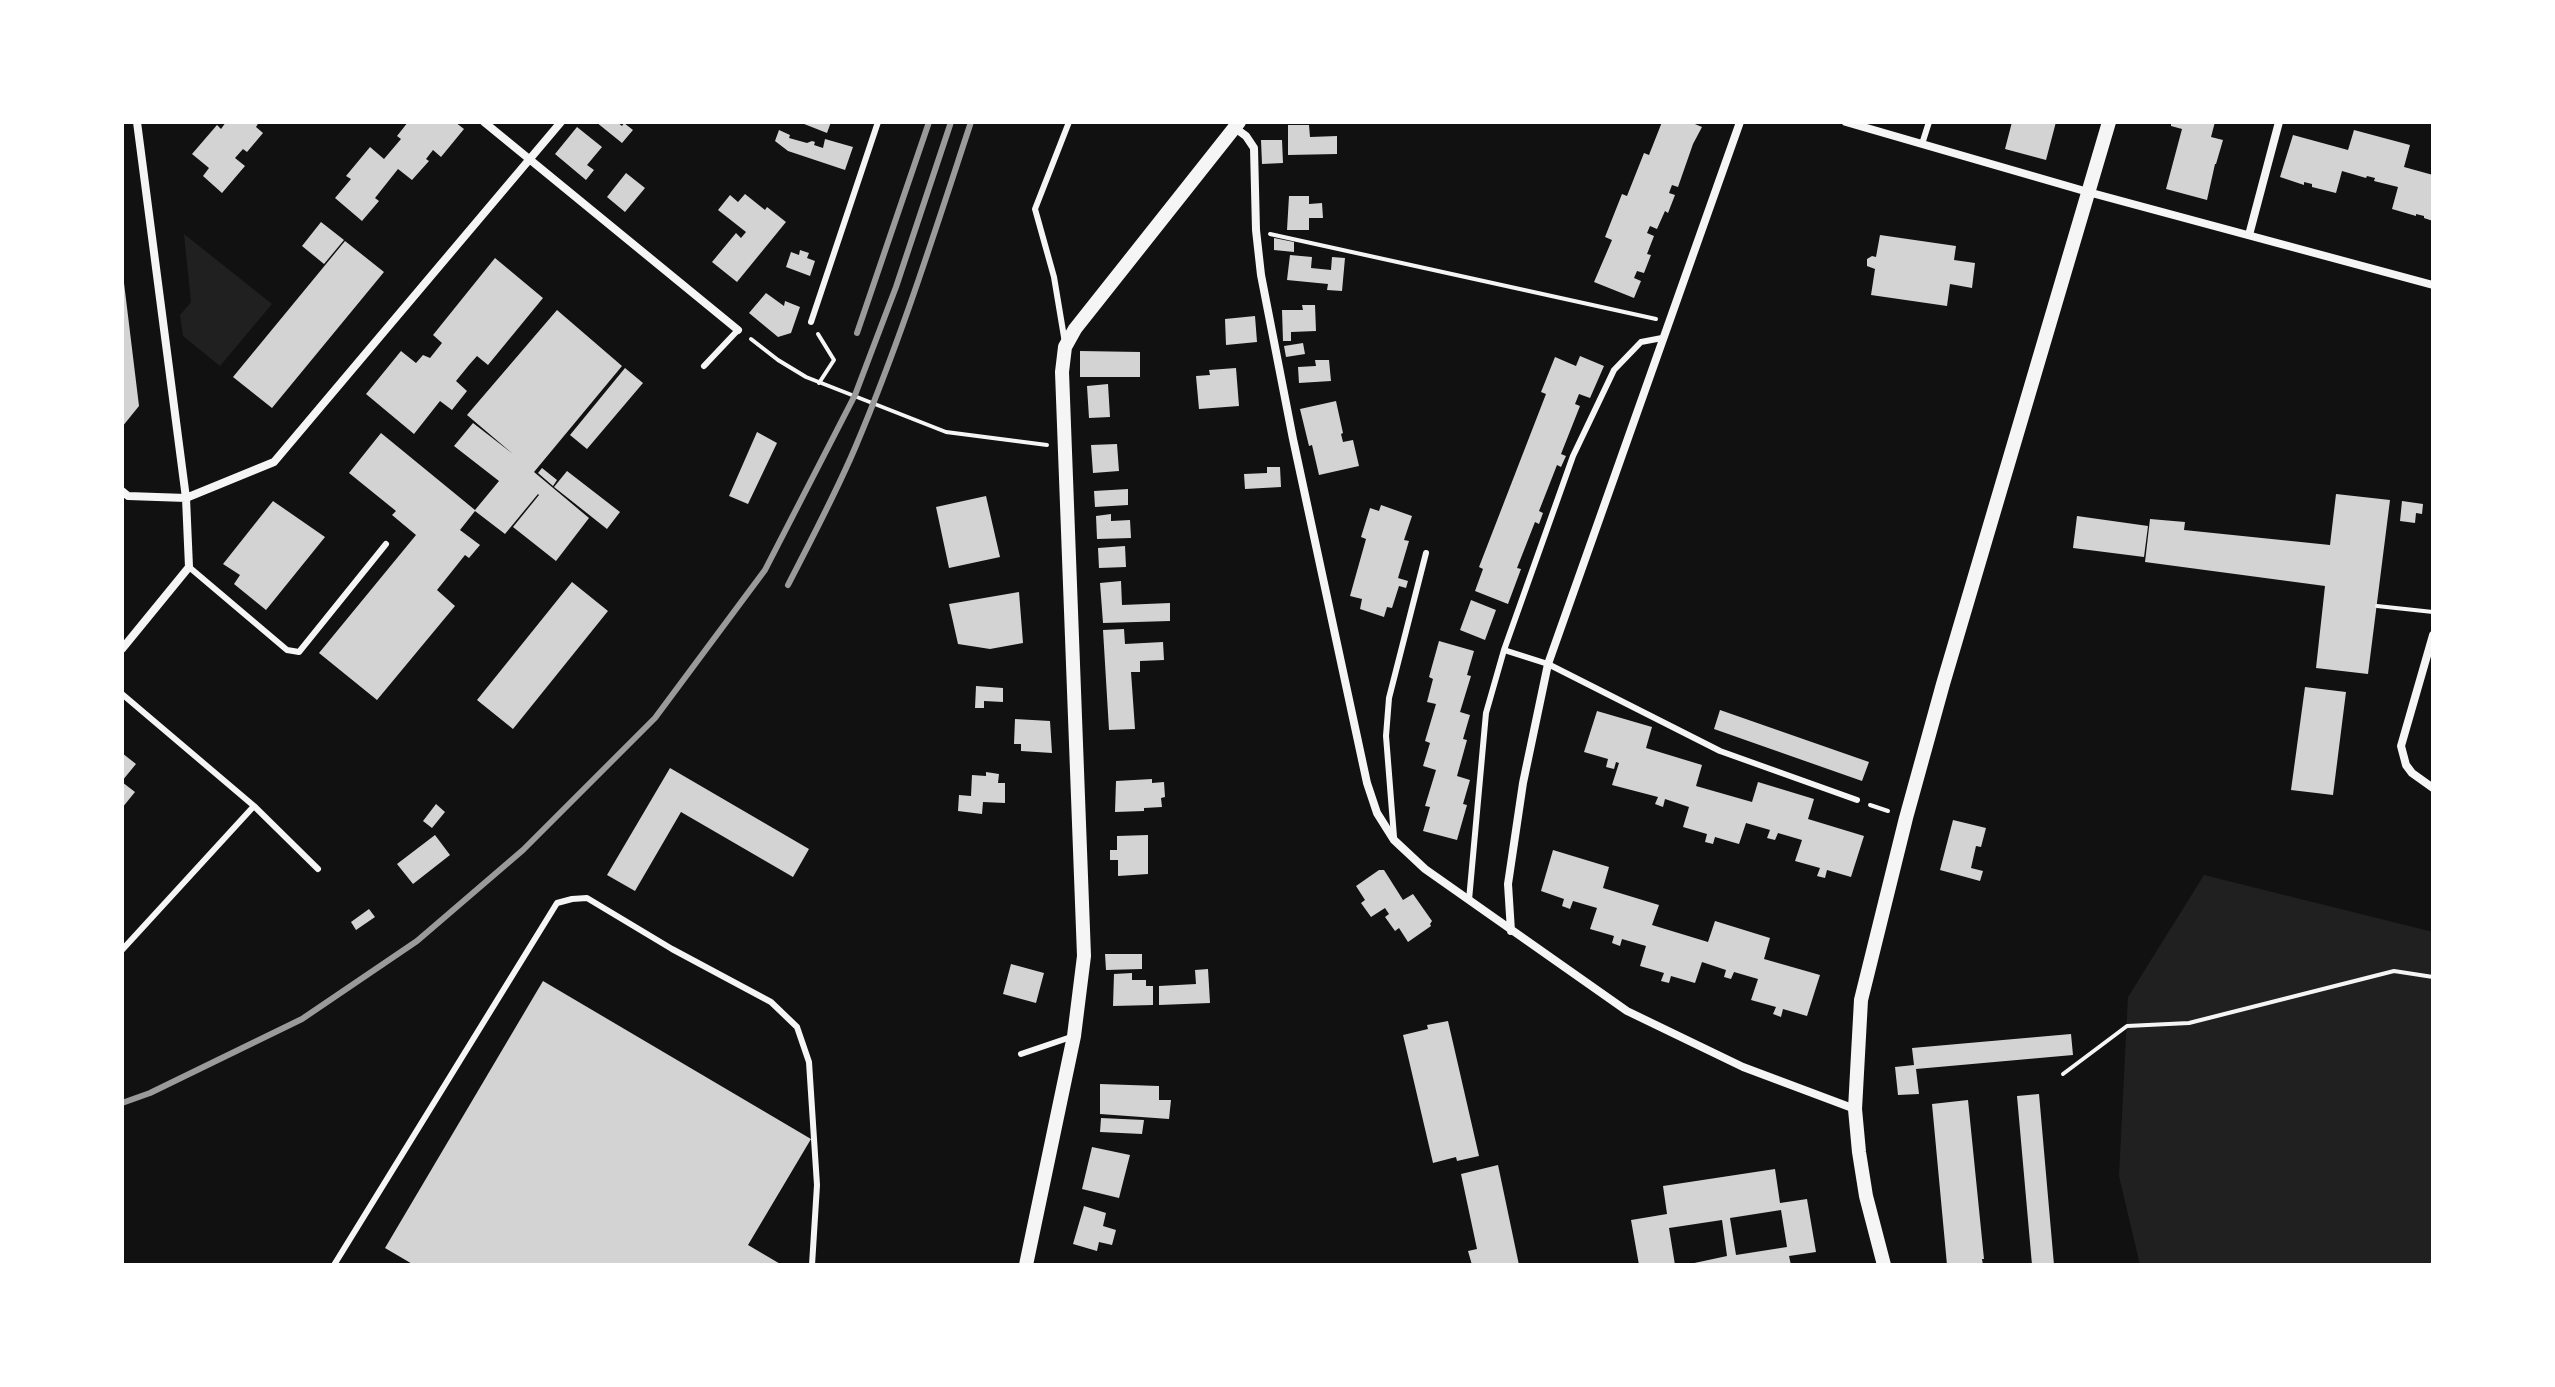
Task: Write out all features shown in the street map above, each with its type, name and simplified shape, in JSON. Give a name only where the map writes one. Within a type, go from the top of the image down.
[{"type":"street","points":[[122,649],[189,567],[186,498],[137,122]]},
{"type":"street","points":[[484,122],[738,330]]},
{"type":"street","points":[[122,491],[128,496],[186,498],[274,462],[561,122]]},
{"type":"street","points":[[1511,931],[1508,884],[1523,783],[1548,664],[1740,122]]},
{"type":"street","points":[[1846,122],[2088,192],[2433,285]]},
{"type":"street","points":[[1884,1265],[1866,1196],[1855,1109],[1861,1000],[1906,818],[1961,623],[2109,122]]},
{"type":"street","points":[[2249,235],[2279,122]]},
{"type":"street","points":[[1026,1265],[1074,1036],[1084,956],[1062,372],[1065,347],[1075,329],[1237,125],[1254,148],[1256,230],[1261,275],[1367,783],[1377,813],[1394,840],[1425,869],[1627,1011],[1743,1067],[1855,1109]]},
{"type":"street","points":[[2433,635],[2401,746],[2406,765],[2412,773],[2433,788]]},
{"type":"lane","points":[[811,322],[878,122]]},
{"type":"lane","points":[[1065,347],[1054,277],[1035,209],[1069,122]]},
{"type":"lane","points":[[1922,144],[1929,122]]},
{"type":"lane","points":[[704,366],[738,330]]},
{"type":"lane","points":[[1469,900],[1486,713],[1504,650],[1573,456],[1614,370],[1641,342],[1662,338]]},
{"type":"lane","points":[[189,567],[287,650],[299,652],[386,544]]},
{"type":"lane","points":[[1394,840],[1386,736],[1389,698],[1426,553]]},
{"type":"lane","points":[[1504,650],[1548,664],[1720,751],[1857,800]]},
{"type":"lane","points":[[122,694],[254,806],[318,869]]},
{"type":"lane","points":[[122,950],[254,806]]},
{"type":"lane","points":[[334,1265],[557,903],[587,898],[672,949],[771,1002],[797,1027],[809,1062],[817,1185],[812,1265]]},
{"type":"lane","points":[[1021,1054],[1074,1036]]},
{"type":"path","points":[[1256,230],[1668,321]]},
{"type":"path","points":[[811,322],[834,360],[819,383]]},
{"type":"path","points":[[738,330],[778,360],[819,383],[946,432],[1016,443],[1065,446]]},
{"type":"path","points":[[2377,606],[2433,612]]},
{"type":"path","points":[[1857,800],[1906,818]]},
{"type":"path","points":[[2063,1074],[2127,1026],[2189,1023],[2394,971],[2433,977]]},
{"type":"shaded area","points":[[184,234],[272,304],[220,366],[183,336],[180,315],[191,302]]},
{"type":"shaded area","points":[[2204,875],[2433,932],[2433,1265],[2140,1265],[2119,1176],[2128,997]]},
{"type":"building","points":[[226,122],[259,122],[256,127],[263,133],[247,152],[243,149],[235,158],[245,166],[222,193],[203,176],[209,168],[192,154],[217,125],[221,129]]},
{"type":"building","points":[[408,122],[455,122],[464,129],[441,157],[433,150],[426,159],[429,161],[412,180],[398,169],[375,198],[379,201],[362,221],[335,198],[351,179],[346,176],[370,147],[384,159],[401,139],[397,136]]},
{"type":"building","points":[[596,122],[617,122],[622,126],[624,123],[633,130],[622,143]]},
{"type":"building","points":[[799,122],[831,122],[827,133]]},
{"type":"building","points":[[1662,122],[1690,122],[1702,127],[1678,187],[1672,185],[1669,193],[1675,195],[1668,213],[1665,211],[1657,229],[1650,226],[1647,233],[1654,236],[1647,254],[1651,255],[1644,273],[1637,271],[1634,278],[1641,281],[1634,298],[1594,282],[1612,240],[1605,237],[1622,194],[1627,196],[1644,153],[1649,155]]},
{"type":"building","points":[[2012,122],[2056,122],[2046,160],[2005,149]]},
{"type":"building","points":[[2171,122],[2215,122],[2211,137],[2223,140],[2207,200],[2166,189],[2182,129],[2171,126]]},
{"type":"building","points":[[1288,125],[1309,125],[1310,137],[1337,136],[1337,154],[1288,155]]},
{"type":"building","points":[[577,127],[602,147],[587,165],[594,170],[586,180],[555,154]]},
{"type":"building","points":[[779,130],[790,135],[789,138],[807,143],[812,141],[823,148],[825,139],[853,147],[845,170],[788,151],[775,141]]},
{"type":"building","points":[[2354,130],[2410,145],[2404,167],[2433,175],[2433,221],[2392,209],[2398,187],[2374,181],[2375,178],[2342,171],[2336,193],[2280,177],[2293,135],[2348,150]]},
{"type":"building","points":[[1261,140],[1282,140],[1283,163],[1262,164]]},
{"type":"building","points":[[626,173],[645,188],[625,212],[607,197]]},
{"type":"building","points":[[745,194],[786,222],[737,282],[712,262],[736,233],[741,238],[746,232],[718,210],[730,195],[738,202]]},
{"type":"building","points":[[1289,196],[1309,196],[1309,204],[1322,203],[1323,218],[1309,218],[1309,230],[1287,230]]},
{"type":"building","points":[[321,222],[344,240],[324,264],[302,246]]},
{"type":"building","points":[[1880,235],[1956,246],[1954,260],[1975,263],[1972,288],[1950,284],[1947,306],[1871,295],[1875,269],[1867,266],[1867,259],[1876,257]]},
{"type":"building","points":[[1274,238],[1294,242],[1294,252],[1274,250]]},
{"type":"building","points":[[345,241],[384,272],[272,408],[233,377]]},
{"type":"building","points":[[800,250],[809,253],[807,258],[815,261],[810,276],[786,267],[791,252],[799,255]]},
{"type":"building","points":[[1290,255],[1312,257],[1311,268],[1331,270],[1332,257],[1345,258],[1342,291],[1327,290],[1328,284],[1287,280]]},
{"type":"building","points":[[495,258],[543,298],[488,365],[477,356],[456,381],[467,391],[452,410],[440,401],[414,434],[366,394],[401,351],[416,363],[423,355],[430,358],[442,343],[433,335]]},
{"type":"building","points":[[122,283],[139,406],[122,427]]},
{"type":"building","points":[[766,293],[784,306],[785,301],[800,307],[791,333],[778,337],[749,313]]},
{"type":"building","points":[[1302,305],[1315,305],[1316,331],[1291,332],[1291,341],[1283,341],[1282,310],[1303,310]]},
{"type":"building","points":[[557,310],[622,366],[534,472],[589,518],[556,561],[513,527],[538,494],[505,534],[475,511],[460,530],[480,545],[469,558],[465,555],[437,590],[455,606],[377,700],[319,653],[416,535],[392,515],[396,511],[349,473],[381,433],[475,510],[499,481],[454,446],[473,423],[513,454],[467,415]]},
{"type":"building","points":[[1255,316],[1257,342],[1226,345],[1225,319]]},
{"type":"building","points":[[1303,343],[1305,354],[1286,357],[1284,346]]},
{"type":"building","points":[[1080,351],[1140,352],[1140,377],[1080,377]]},
{"type":"building","points":[[1580,356],[1604,366],[1590,398],[1579,394],[1575,404],[1580,406],[1561,454],[1566,456],[1561,467],[1557,465],[1539,511],[1543,513],[1539,524],[1535,522],[1517,568],[1521,569],[1508,604],[1475,591],[1483,569],[1479,567],[1546,394],[1541,392],[1555,357],[1576,366]]},
{"type":"building","points":[[1315,360],[1329,360],[1331,381],[1299,383],[1298,367],[1316,366]]},
{"type":"building","points":[[625,368],[643,383],[587,449],[570,435]]},
{"type":"building","points":[[1236,368],[1239,406],[1199,409],[1196,376],[1210,375],[1209,370]]},
{"type":"building","points":[[1108,384],[1110,417],[1089,418],[1087,386]]},
{"type":"building","points":[[1336,401],[1343,442],[1353,440],[1359,466],[1319,475],[1300,409]]},
{"type":"building","points":[[757,432],[777,443],[748,504],[729,496]]},
{"type":"building","points":[[1117,444],[1119,471],[1093,473],[1091,445]]},
{"type":"building","points":[[1267,467],[1280,467],[1281,487],[1245,489],[1244,474],[1267,473]]},
{"type":"building","points":[[542,468],[557,480],[553,486],[538,473]]},
{"type":"building","points":[[567,471],[620,512],[607,529],[554,487]]},
{"type":"building","points":[[1128,489],[1128,505],[1095,507],[1094,491]]},
{"type":"building","points":[[2336,494],[2390,500],[2368,674],[2316,668],[2325,586],[2145,562],[2150,519],[2185,522],[2184,530],[2330,545]]},
{"type":"building","points":[[986,496],[1000,557],[949,568],[936,507]]},
{"type":"building","points":[[273,501],[325,537],[266,610],[234,584],[240,575],[223,564]]},
{"type":"building","points":[[2402,501],[2423,504],[2422,514],[2416,513],[2415,523],[2400,521]]},
{"type":"building","points":[[1381,505],[1412,516],[1404,540],[1409,541],[1398,578],[1408,581],[1406,588],[1399,586],[1392,608],[1387,607],[1384,617],[1360,609],[1362,599],[1350,596],[1366,539],[1361,537],[1370,508],[1379,511]]},
{"type":"building","points":[[1111,514],[1111,521],[1130,520],[1131,538],[1097,539],[1096,516]]},
{"type":"building","points":[[2077,516],[2148,526],[2144,557],[2073,548]]},
{"type":"building","points":[[1125,546],[1126,567],[1099,568],[1098,548]]},
{"type":"building","points":[[1121,581],[1122,605],[1170,603],[1170,621],[1103,623],[1100,583]]},
{"type":"building","points":[[572,582],[608,611],[513,729],[477,700]]},
{"type":"building","points":[[1019,592],[1023,643],[990,649],[958,644],[949,604]]},
{"type":"building","points":[[1471,600],[1496,610],[1485,640],[1460,630]]},
{"type":"building","points":[[1124,629],[1125,644],[1163,642],[1164,660],[1140,661],[1140,672],[1131,672],[1135,729],[1109,730],[1103,630]]},
{"type":"building","points":[[1439,641],[1474,651],[1467,675],[1471,676],[1460,712],[1470,715],[1457,776],[1470,780],[1457,840],[1423,831],[1430,807],[1425,806],[1436,770],[1423,766],[1430,743],[1425,741],[1436,704],[1427,702],[1433,679],[1429,677]]},
{"type":"building","points":[[976,686],[1003,688],[1003,702],[984,701],[984,708],[975,708]]},
{"type":"building","points":[[2305,687],[2346,692],[2333,795],[2291,790]]},
{"type":"building","points":[[1720,710],[1869,762],[1862,781],[1714,729]]},
{"type":"building","points":[[1597,711],[1652,727],[1646,748],[1702,765],[1696,786],[1752,802],[1758,782],[1814,799],[1808,819],[1864,836],[1851,877],[1827,870],[1825,878],[1817,876],[1820,868],[1795,861],[1802,840],[1778,833],[1775,840],[1767,838],[1770,830],[1746,823],[1739,844],[1715,837],[1713,844],[1705,842],[1707,834],[1683,827],[1689,807],[1665,799],[1663,807],[1655,804],[1658,797],[1612,785],[1619,763],[1616,762],[1614,769],[1606,767],[1608,759],[1584,752]]},
{"type":"building","points":[[1015,719],[1050,721],[1052,753],[1021,751],[1021,744],[1014,744]]},
{"type":"building","points":[[122,753],[136,764],[122,781]]},
{"type":"building","points":[[670,768],[809,849],[793,877],[681,812],[635,891],[607,875]]},
{"type":"building","points":[[986,772],[999,774],[998,783],[1005,783],[1005,803],[983,802],[982,814],[958,811],[959,795],[971,796],[972,775],[986,776]]},
{"type":"building","points":[[1152,779],[1152,783],[1164,782],[1162,807],[1115,812],[1116,781]]},
{"type":"building","points":[[122,782],[135,792],[122,808]]},
{"type":"building","points":[[436,804],[445,812],[432,828],[423,821]]},
{"type":"building","points":[[1953,820],[1986,828],[1981,847],[1976,846],[1971,868],[1983,871],[1980,881],[1940,870]]},
{"type":"building","points":[[435,835],[450,855],[413,884],[397,864]]},
{"type":"building","points":[[1148,835],[1148,874],[1118,876],[1118,860],[1110,860],[1110,850],[1117,850],[1117,836]]},
{"type":"building","points":[[1553,850],[1609,867],[1603,888],[1659,905],[1652,925],[1708,942],[1715,921],[1770,938],[1764,959],[1820,975],[1807,1016],[1783,1009],[1781,1017],[1773,1014],[1776,1007],[1751,1000],[1758,979],[1734,972],[1731,979],[1724,977],[1726,970],[1702,962],[1695,983],[1671,976],[1669,983],[1661,981],[1664,973],[1640,966],[1646,946],[1622,939],[1620,946],[1612,943],[1614,936],[1590,929],[1597,908],[1573,901],[1570,909],[1562,906],[1564,899],[1541,891]]},
{"type":"building","points":[[1379,870],[1384,870],[1403,900],[1413,894],[1432,921],[1431,926],[1408,942],[1399,928],[1395,931],[1385,917],[1389,914],[1385,908],[1371,917],[1361,903],[1365,900],[1356,886]]},
{"type":"building","points":[[369,909],[375,917],[356,930],[351,922]]},
{"type":"building","points":[[1105,954],[1142,954],[1142,969],[1106,970]]},
{"type":"building","points":[[1011,964],[1044,973],[1036,1003],[1003,994]]},
{"type":"building","points":[[1208,969],[1210,1003],[1159,1005],[1159,986],[1196,984],[1195,970]]},
{"type":"building","points":[[1132,973],[1132,980],[1146,980],[1146,986],[1153,986],[1153,1005],[1113,1006],[1114,974]]},
{"type":"building","points":[[543,981],[811,1139],[748,1245],[782,1265],[414,1265],[385,1248]]},
{"type":"building","points":[[1448,1021],[1479,1156],[1457,1161],[1456,1157],[1433,1163],[1403,1035],[1428,1029],[1427,1025]]},
{"type":"building","points":[[2071,1034],[2073,1055],[1916,1069],[1919,1094],[1898,1095],[1895,1067],[1914,1065],[1912,1048]]},
{"type":"building","points":[[1100,1084],[1159,1086],[1159,1100],[1171,1100],[1169,1119],[1100,1114]]},
{"type":"building","points":[[2039,1094],[2054,1265],[2032,1265],[2017,1096]]},
{"type":"building","points":[[1968,1100],[1984,1259],[1983,1265],[1947,1265],[1932,1104]]},
{"type":"building","points":[[1101,1118],[1144,1120],[1142,1134],[1100,1132]]},
{"type":"building","points":[[1092,1147],[1130,1155],[1119,1198],[1082,1189]]},
{"type":"building","points":[[1498,1165],[1519,1265],[1472,1265],[1468,1251],[1477,1249],[1461,1174]]},
{"type":"building","points":[[1775,1169],[1780,1203],[1807,1199],[1816,1252],[1789,1256],[1791,1265],[1685,1265],[1727,1256],[1722,1220],[1669,1228],[1675,1265],[1639,1265],[1631,1220],[1667,1214],[1663,1186]],"holes":[[[1781,1210],[1787,1247],[1736,1255],[1730,1218]]]},
{"type":"building","points":[[1084,1206],[1106,1213],[1103,1226],[1116,1230],[1112,1245],[1099,1242],[1097,1251],[1073,1244]]},
{"type":"railway","points":[[857,333],[929,122]]},
{"type":"railway","points":[[122,1103],[150,1093],[302,1019],[417,941],[523,850],[655,718],[765,570],[855,395],[896,287],[951,122]]},
{"type":"railway","points":[[788,585],[855,448],[887,368],[971,122]]}]
